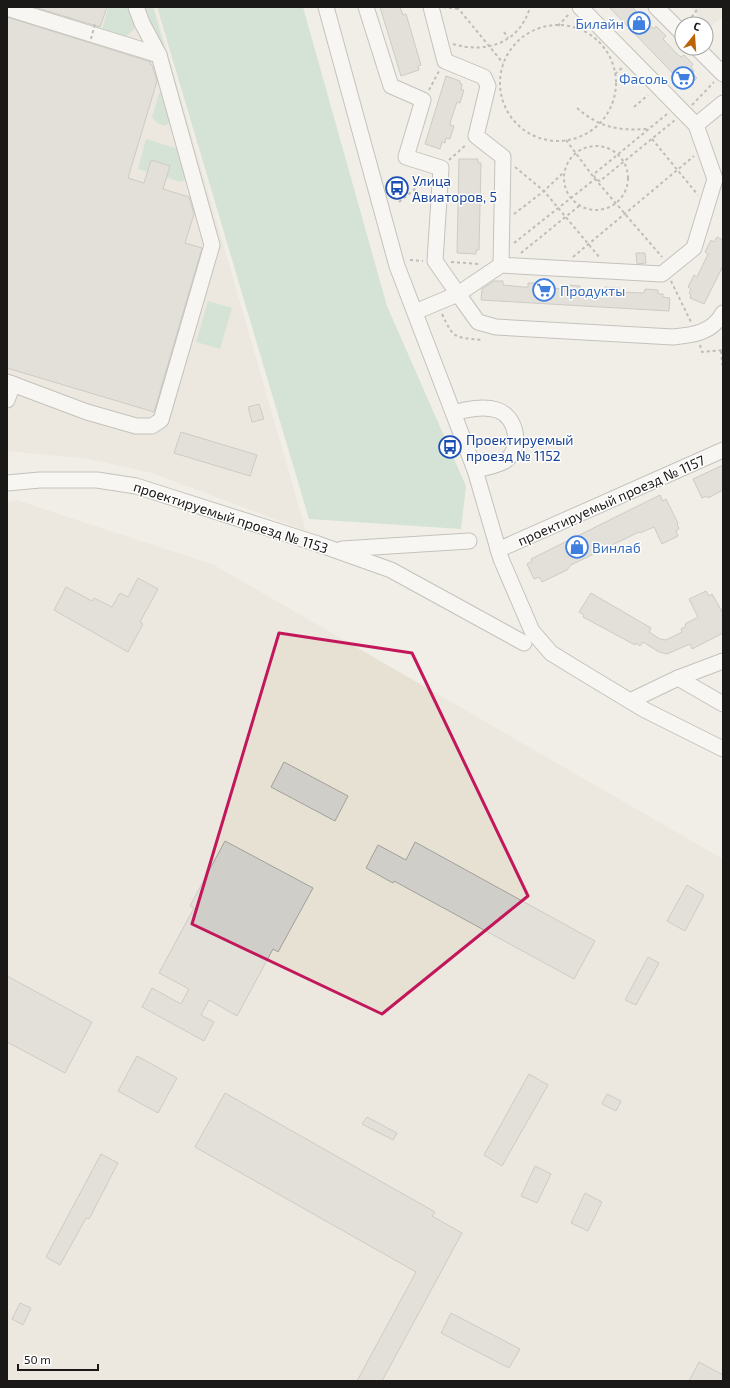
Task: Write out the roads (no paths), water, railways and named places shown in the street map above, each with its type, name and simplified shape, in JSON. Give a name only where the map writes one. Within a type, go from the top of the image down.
[{"type":"street","points":[[7,400],[10,383],[87,412],[136,426],[152,426],[161,420],[212,245],[159,54],[142,23],[136,7]]},
{"type":"street","points":[[326,7],[397,266],[475,470],[498,550],[532,631],[551,653],[630,701],[723,749]]},
{"type":"street","points":[[366,7],[391,86],[423,101],[406,157],[441,168],[435,261],[478,322],[496,327],[673,337],[697,334],[714,325],[723,313]]},
{"type":"street","points":[[431,7],[445,61],[484,77],[488,86],[476,136],[503,157],[503,261]]},
{"type":"street","points":[[656,7],[674,25]]},
{"type":"street","points":[[7,8],[159,54]]},
{"type":"street","points":[[415,312],[458,294],[503,261],[560,268],[662,274],[694,248],[715,179],[696,125],[658,86],[576,9]]},
{"type":"street","points":[[705,56],[723,73]]},
{"type":"street","points":[[696,125],[723,103]]},
{"type":"street","points":[[454,413],[473,409],[497,410],[506,416],[514,429],[516,439],[510,455],[505,461],[475,470]]},
{"type":"street","name":"проектируемый проезд № 1157","points":[[498,550],[723,450]]},
{"type":"street","name":"проектируемый проезд № 1153","points":[[7,483],[40,480],[97,480],[136,486],[335,550],[391,570],[524,643]]},
{"type":"street","points":[[335,550],[469,541]]},
{"type":"street","points":[[630,701],[678,678],[723,661]]},
{"type":"street","points":[[678,678],[723,704]]},
{"type":"place","name":"Билайн","points":[[639,23]]},
{"type":"place","name":"Фасоль","points":[[683,78]]},
{"type":"place","name":"Улица Авиаторов, 5","points":[[397,188]]},
{"type":"place","name":"Продукты","points":[[544,290]]},
{"type":"place","name":"Проектируемый проезд № 1152","points":[[450,447]]},
{"type":"place","name":"Винлаб","points":[[577,547]]}]
